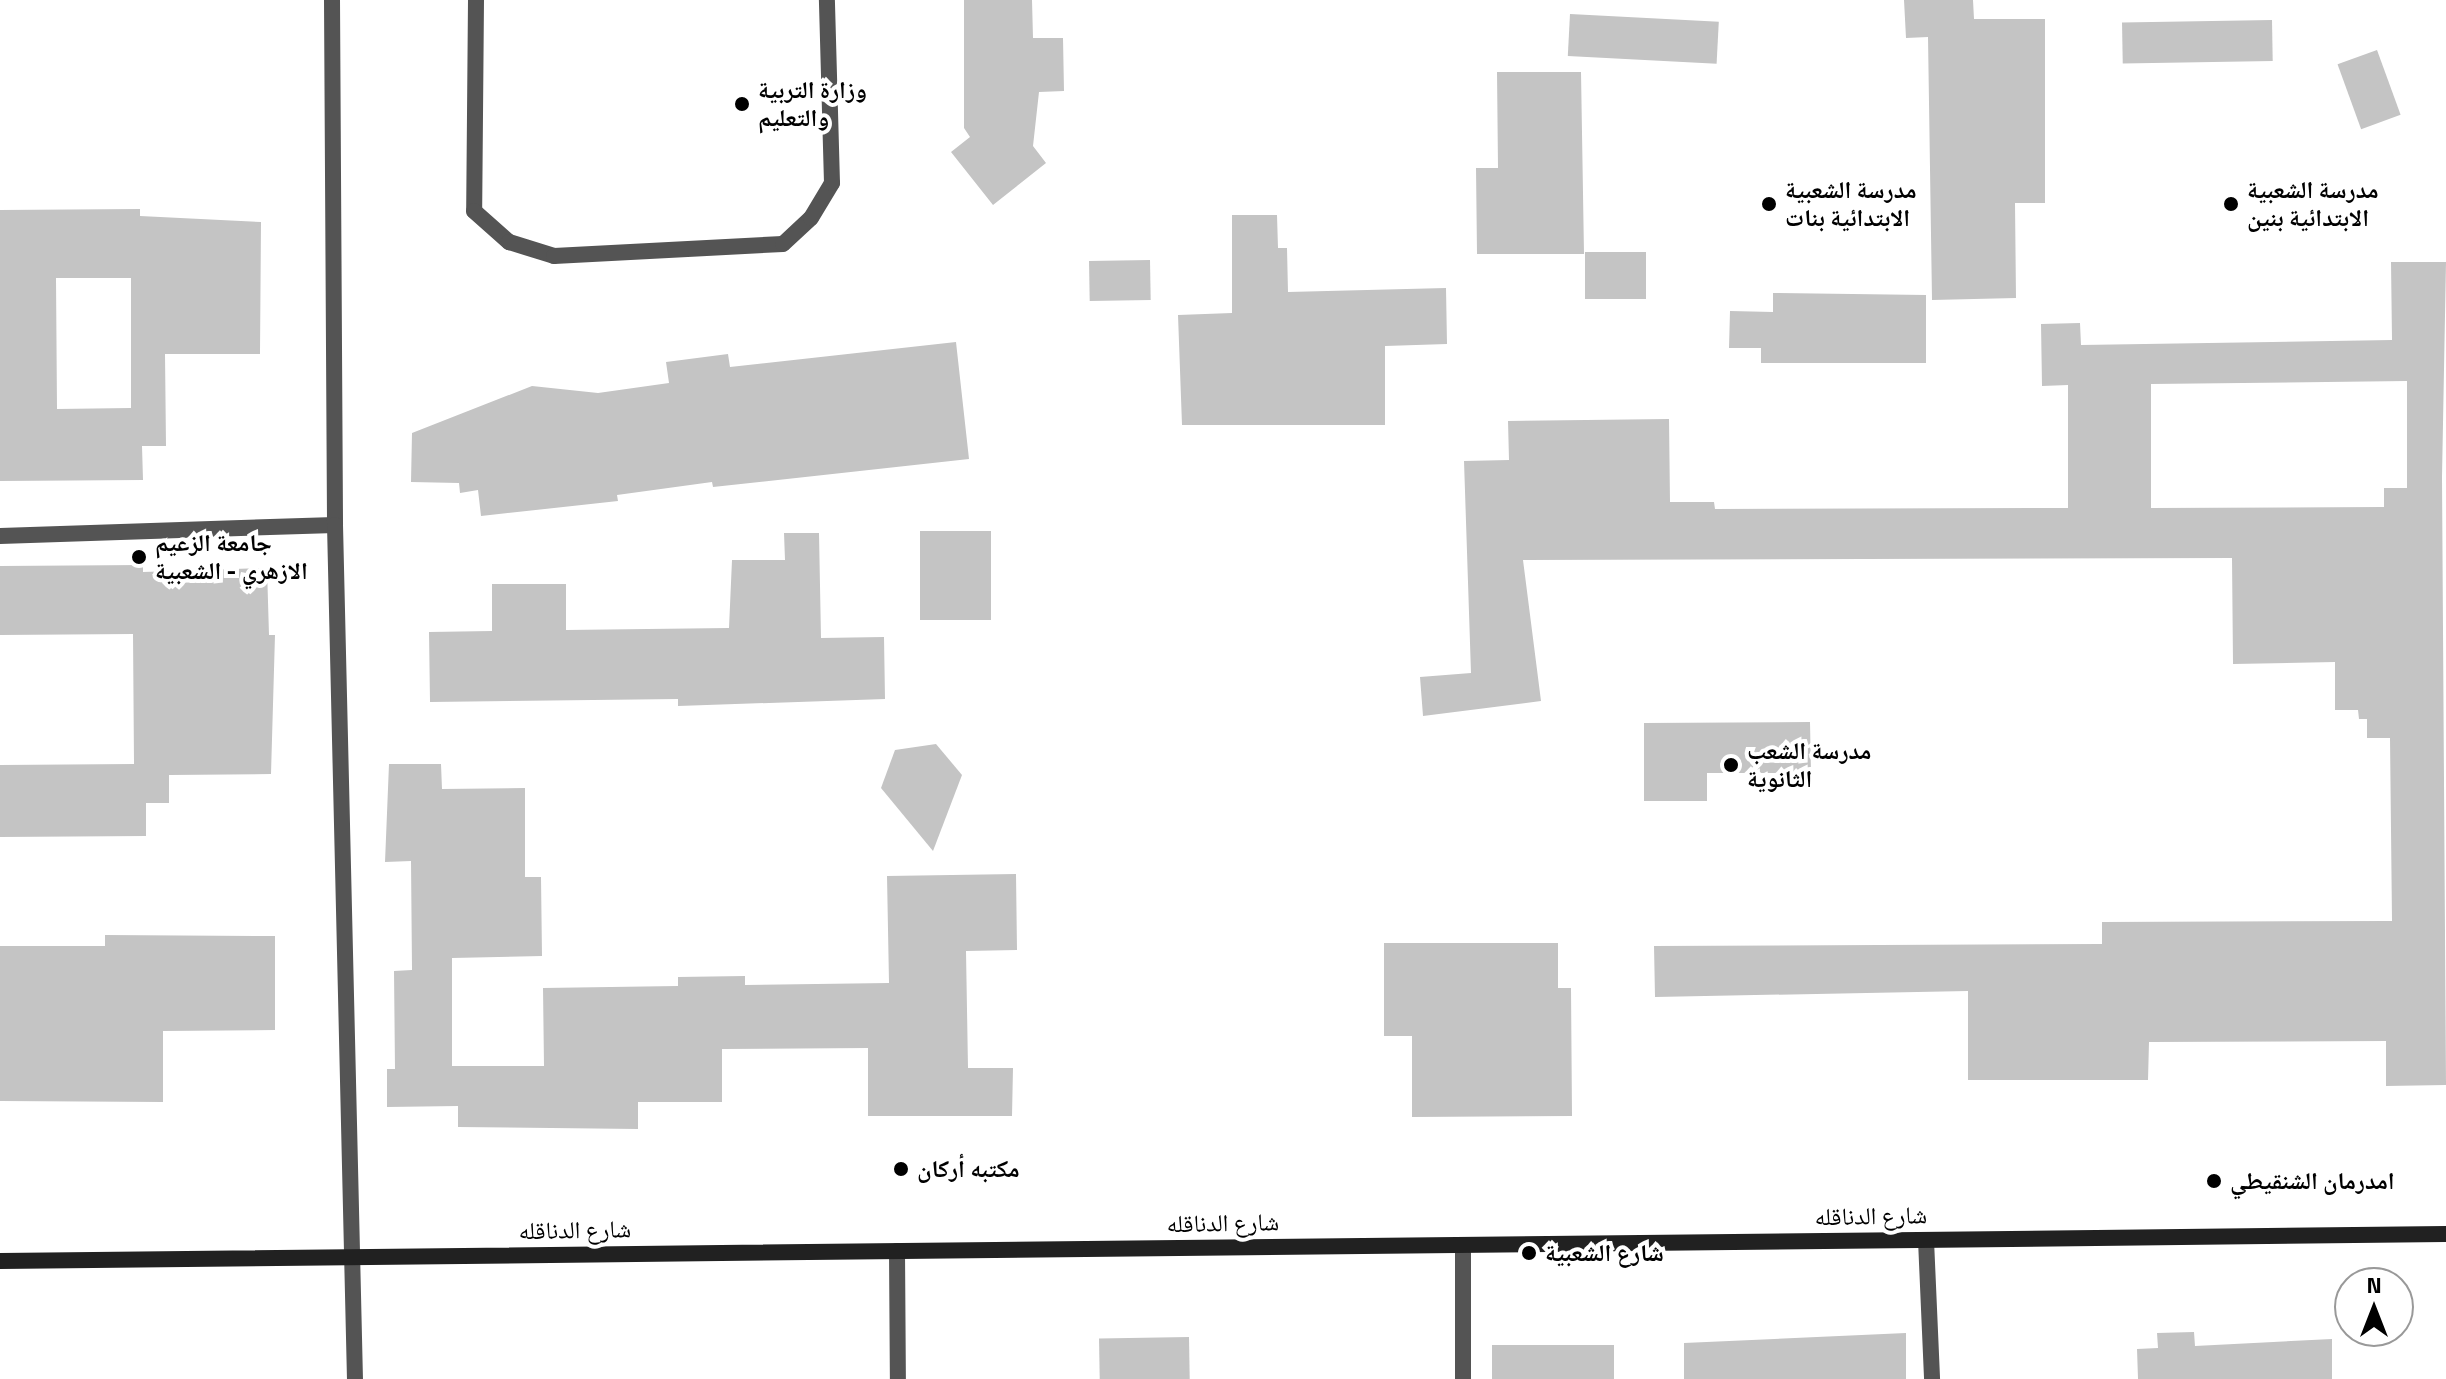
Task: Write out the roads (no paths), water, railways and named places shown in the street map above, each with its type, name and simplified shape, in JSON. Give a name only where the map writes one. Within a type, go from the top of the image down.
[{"type":"street","points":[[332,0],[335,525],[355,1379]]},
{"type":"street","points":[[476,0],[474,211],[509,242],[554,256],[783,244],[811,218],[832,183],[827,0]]},
{"type":"street","points":[[0,536],[335,525]]},
{"type":"street","name":"شارع الدناقله","points":[[0,1261],[2446,1234]]},
{"type":"street","points":[[1926,1240],[1932,1379]]},
{"type":"street","points":[[1463,1245],[1463,1379]]},
{"type":"street","points":[[897,1251],[898,1379]]},
{"type":"place","name":"وزارة التربية والتعليم","points":[[742,104]]},
{"type":"place","name":"مدرسة الشعبية الابتدائية بنات","points":[[1769,204]]},
{"type":"place","name":"مدرسة الشعبية الابتدائية بنين","points":[[2231,204]]},
{"type":"place","name":"جامعة الزعيم الازهري - الشعبية","points":[[139,557]]},
{"type":"place","name":"مدرسة الشعب الثانوية","points":[[1731,765]]},
{"type":"place","name":"مكتبه أركان","points":[[901,1169]]},
{"type":"place","name":"امدرمان الشنقيطي","points":[[2214,1181]]},
{"type":"place","name":"شارع الشعبية","points":[[1529,1253]]}]
